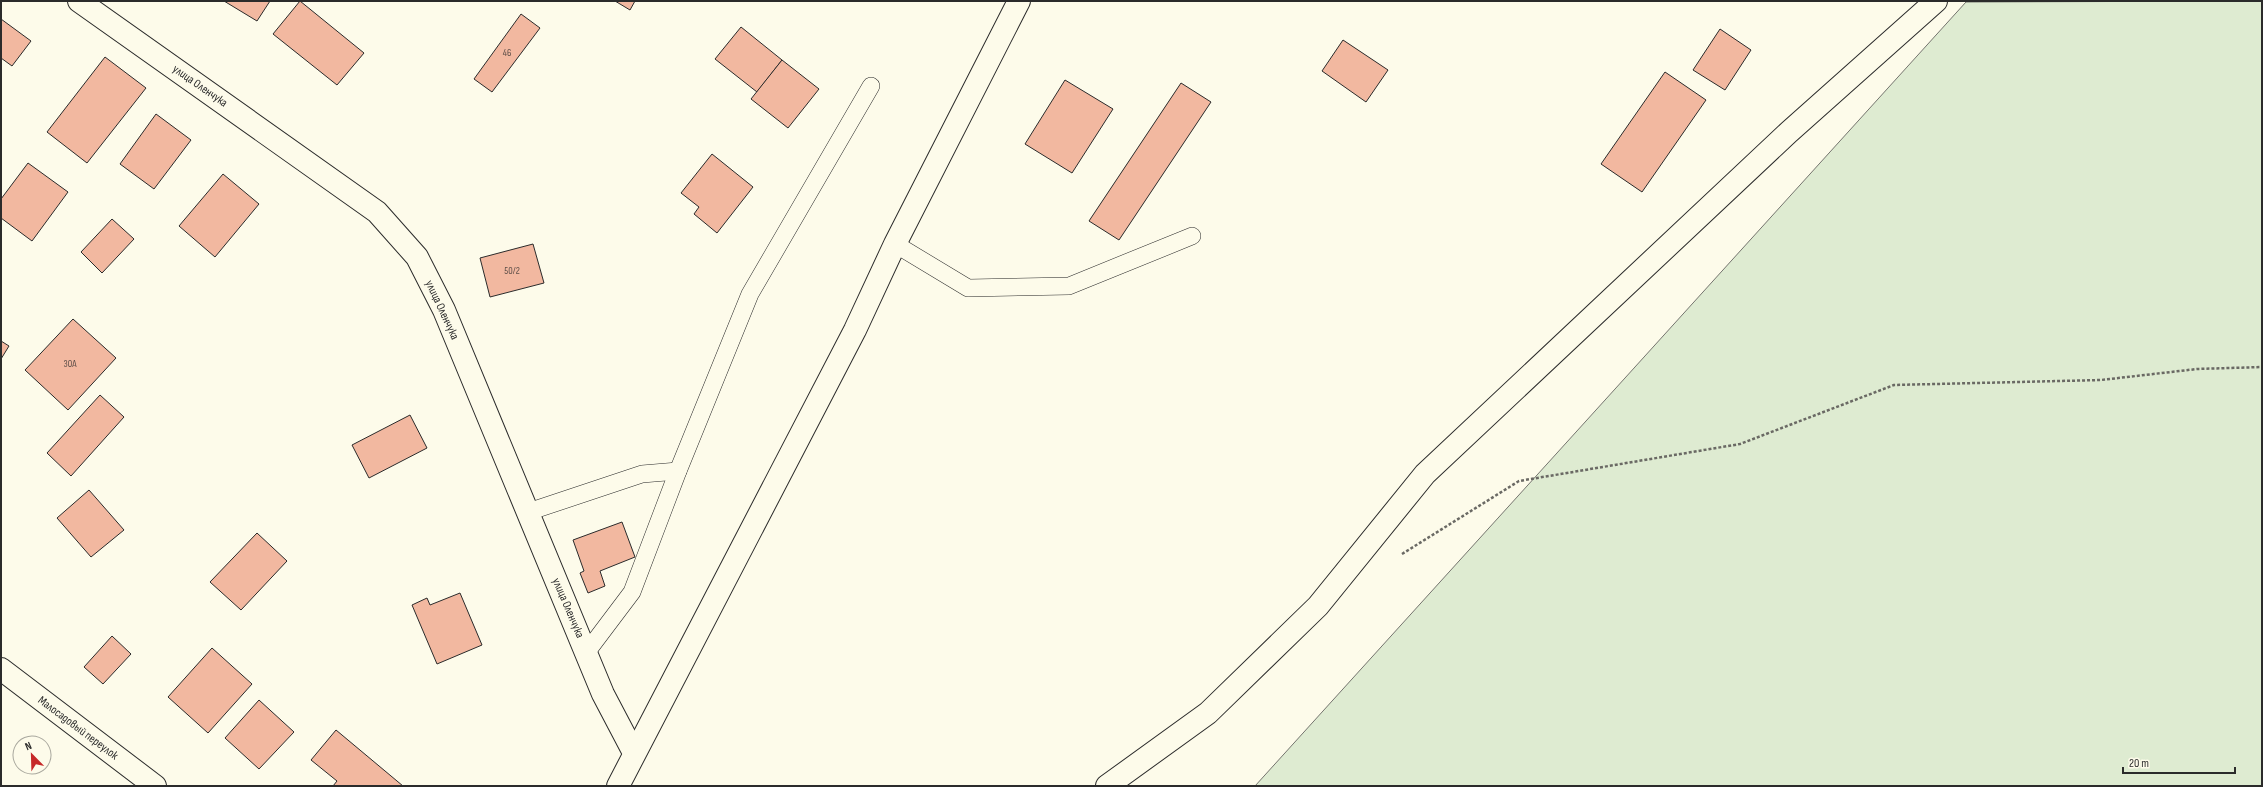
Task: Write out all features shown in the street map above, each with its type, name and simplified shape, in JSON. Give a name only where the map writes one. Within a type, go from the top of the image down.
[{"type":"street","name":"улица Оленчука","points":[[79,1],[377,212],[416,257],[444,310],[603,694],[634,753]]},
{"type":"street","points":[[618,786],[855,330],[895,244],[1019,1]]},
{"type":"street","points":[[1107,786],[1208,713],[1318,606],[1425,474],[1789,132],[1936,1]]},
{"type":"street","name":"Малосадовый переулок","points":[[1,669],[155,786]]},
{"type":"lane","points":[[586,653],[632,592],[678,471],[750,294],[871,86]]},
{"type":"lane","points":[[895,244],[968,288],[1069,286],[1192,236]]},
{"type":"lane","points":[[528,512],[642,474],[678,471]]},
{"type":"path","points":[[1398,556],[1519,481],[1740,444],[1894,385],[2101,380],[2197,369],[2262,367]]},
{"type":"green space","points":[[2262,1],[2262,786],[1255,786],[1966,2]]},
{"type":"building","points":[[224,1],[270,1],[257,21]]},
{"type":"building","points":[[300,1],[364,53],[337,85],[273,34]]},
{"type":"building","points":[[615,1],[635,1],[630,10]]},
{"type":"building","points":[[521,14],[540,28],[492,92],[474,79]]},
{"type":"building","points":[[1,19],[31,41],[12,66],[1,58]]},
{"type":"building","points":[[741,27],[782,60],[757,92],[715,59]]},
{"type":"building","points":[[1720,29],[1751,50],[1725,90],[1693,70]]},
{"type":"building","points":[[1343,40],[1388,70],[1366,102],[1322,71]]},
{"type":"building","points":[[105,57],[146,88],[87,163],[47,132]]},
{"type":"building","points":[[782,60],[819,89],[788,128],[751,99]]},
{"type":"building","points":[[1665,72],[1706,100],[1642,192],[1601,164]]},
{"type":"building","points":[[1065,80],[1113,109],[1072,173],[1025,144]]},
{"type":"building","points":[[1181,83],[1211,102],[1119,240],[1089,221]]},
{"type":"building","points":[[156,114],[191,140],[154,189],[120,164]]},
{"type":"building","points":[[712,154],[753,187],[717,233],[694,214],[699,207],[681,193]]},
{"type":"building","points":[[28,163],[68,192],[32,241],[1,218],[1,199]]},
{"type":"building","points":[[223,174],[259,204],[215,257],[179,226]]},
{"type":"building","points":[[112,219],[134,239],[102,273],[81,252]]},
{"type":"building","points":[[533,244],[544,283],[490,297],[480,258]]},
{"type":"building","points":[[73,319],[116,358],[68,410],[25,370]]},
{"type":"building","points":[[1,341],[9,346],[1,359]]},
{"type":"building","points":[[100,395],[124,417],[71,476],[47,453]]},
{"type":"building","points":[[410,415],[427,448],[369,478],[352,445]]},
{"type":"building","points":[[89,490],[124,530],[91,557],[57,518]]},
{"type":"building","points":[[622,522],[635,557],[600,571],[605,586],[588,593],[580,573],[584,571],[573,540]]},
{"type":"building","points":[[257,533],[287,561],[241,610],[210,582]]},
{"type":"building","points":[[460,593],[482,645],[437,664],[412,605],[427,598],[430,605]]},
{"type":"building","points":[[112,636],[131,654],[103,684],[84,667]]},
{"type":"building","points":[[212,648],[252,684],[208,733],[168,697]]},
{"type":"building","points":[[259,700],[294,732],[259,769],[225,738]]},
{"type":"building","points":[[336,730],[403,786],[333,786],[337,781],[311,760]]}]
